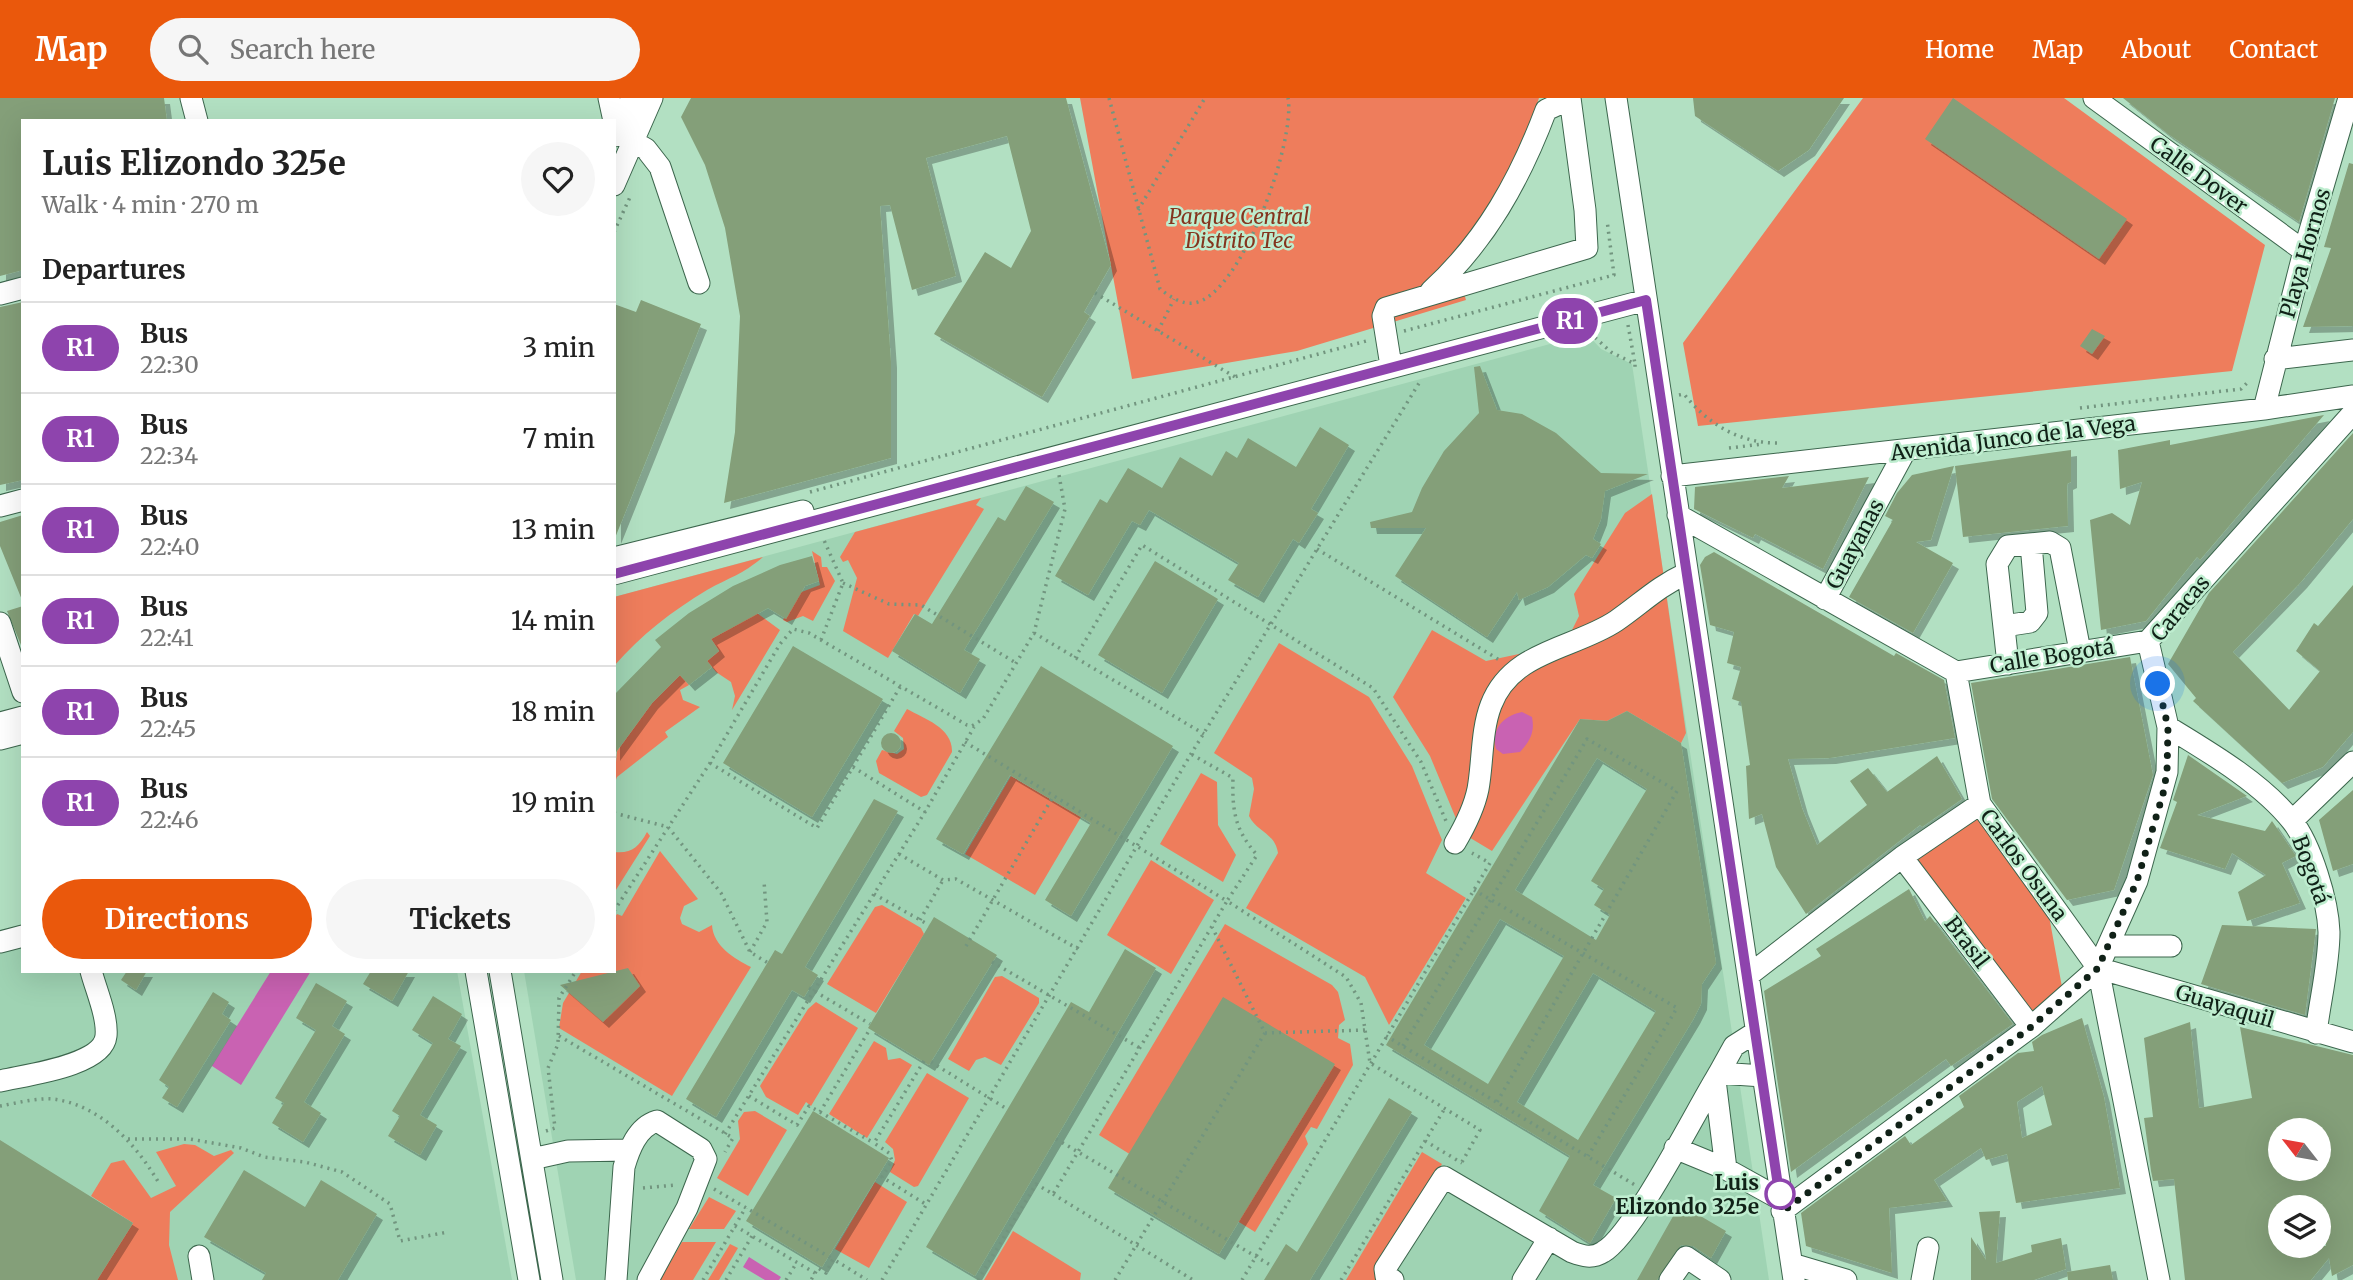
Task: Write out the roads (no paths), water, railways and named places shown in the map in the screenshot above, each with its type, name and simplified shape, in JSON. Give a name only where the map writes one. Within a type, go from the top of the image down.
[{"type":"street","points":[[191,98],[196,119]]},
{"type":"street","points":[[609,98],[615,119]]},
{"type":"street","points":[[616,158],[618,131],[632,98]]},
{"type":"street","points":[[618,131],[653,98]]},
{"type":"street","points":[[1388,352],[1383,316],[1386,308],[1587,248],[1585,210],[1570,98],[1546,110],[1531,151],[1484,233],[1429,293]]},
{"type":"street","points":[[1616,98],[1793,1272],[1846,1280]]},
{"type":"street","name":"Playa Hornos","points":[[2264,409],[2304,251],[2349,98]]},
{"type":"street","name":"Calle Dover","points":[[2104,101],[2304,251]]},
{"type":"street","points":[[618,131],[646,149],[667,181],[699,283]]},
{"type":"street","points":[[0,295],[21,289]]},
{"type":"street","points":[[616,575],[1061,467],[1388,352],[1623,308],[1645,294]]},
{"type":"street","points":[[616,558],[914,484],[1388,352],[1645,294]]},
{"type":"street","points":[[2275,359],[2353,350]]},
{"type":"street","name":"Avenida Junco de la Vega","points":[[1672,476],[2264,409],[2353,396]]},
{"type":"street","name":"Caracas","points":[[2098,968],[2137,881],[2167,772],[2168,727],[2148,641],[2353,413]]},
{"type":"street","name":"Guayanas","points":[[1825,599],[1905,451]]},
{"type":"street","points":[[0,506],[21,501]]},
{"type":"street","points":[[1678,515],[1956,672]]},
{"type":"street","points":[[2008,664],[1997,564],[2008,546],[2050,542],[2060,548],[2080,651]]},
{"type":"street","points":[[2004,626],[2030,622],[2037,613],[2031,544]]},
{"type":"street","points":[[1455,843],[1469,817],[1478,791],[1491,704],[1516,670],[1527,661],[1615,622],[1644,597],[1686,573]]},
{"type":"street","points":[[0,623],[21,686]]},
{"type":"street","name":"Calle Bogotá","points":[[1956,672],[2148,641]]},
{"type":"street","name":"Carlos Osuna","points":[[1956,672],[1980,804],[2098,968],[2159,1280]]},
{"type":"street","points":[[0,723],[21,718]]},
{"type":"street","name":"Bogotá","points":[[2168,727],[2244,777],[2292,821],[2317,874],[2328,918],[2329,934],[2316,1033]]},
{"type":"street","points":[[0,739],[21,734]]},
{"type":"street","points":[[2292,821],[2353,762]]},
{"type":"street","points":[[1749,975],[1902,858],[1980,804]]},
{"type":"street","name":"Brasil","points":[[1902,858],[2031,1027]]},
{"type":"street","points":[[0,942],[21,937]]},
{"type":"street","points":[[2109,946],[2171,946]]},
{"type":"street","points":[[1781,1205],[2031,1027],[2098,968]]},
{"type":"street","name":"Guayaquil","points":[[2098,968],[2353,1042]]},
{"type":"street","points":[[0,1081],[83,1061],[101,1049],[107,1033],[92,973]]},
{"type":"street","points":[[476,973],[529,1280]]},
{"type":"street","points":[[500,973],[537,1162],[552,1280]]},
{"type":"street","points":[[1393,1280],[1386,1276],[1385,1269],[1444,1177],[1583,1256],[1600,1254],[1614,1245],[1649,1193],[1734,1046],[1756,1032]]},
{"type":"street","points":[[1717,1076],[1763,1076]]},
{"type":"street","points":[[1717,1076],[1726,1169]]},
{"type":"street","points":[[616,1280],[626,1159],[644,1128],[657,1121],[701,1149],[705,1157],[687,1208],[648,1280]]},
{"type":"street","points":[[1675,1148],[1726,1169],[1781,1205]]},
{"type":"street","points":[[537,1162],[568,1151],[626,1159]]},
{"type":"street","points":[[1726,1169],[1777,1168]]},
{"type":"street","points":[[1523,1280],[1549,1238]]},
{"type":"street","points":[[1922,1280],[1928,1248]]},
{"type":"street","points":[[199,1256],[203,1280]]},
{"type":"street","points":[[1670,1280],[1686,1256],[1720,1280]]},
{"type":"street","points":[[1692,1280],[1699,1271],[1712,1280]]},
{"type":"place","name":"Luis Elizondo 325e","points":[[1780,1194]]},
{"type":"park label","name":"Parque Central Distrito Tec","points":[[1239,228]]}]
